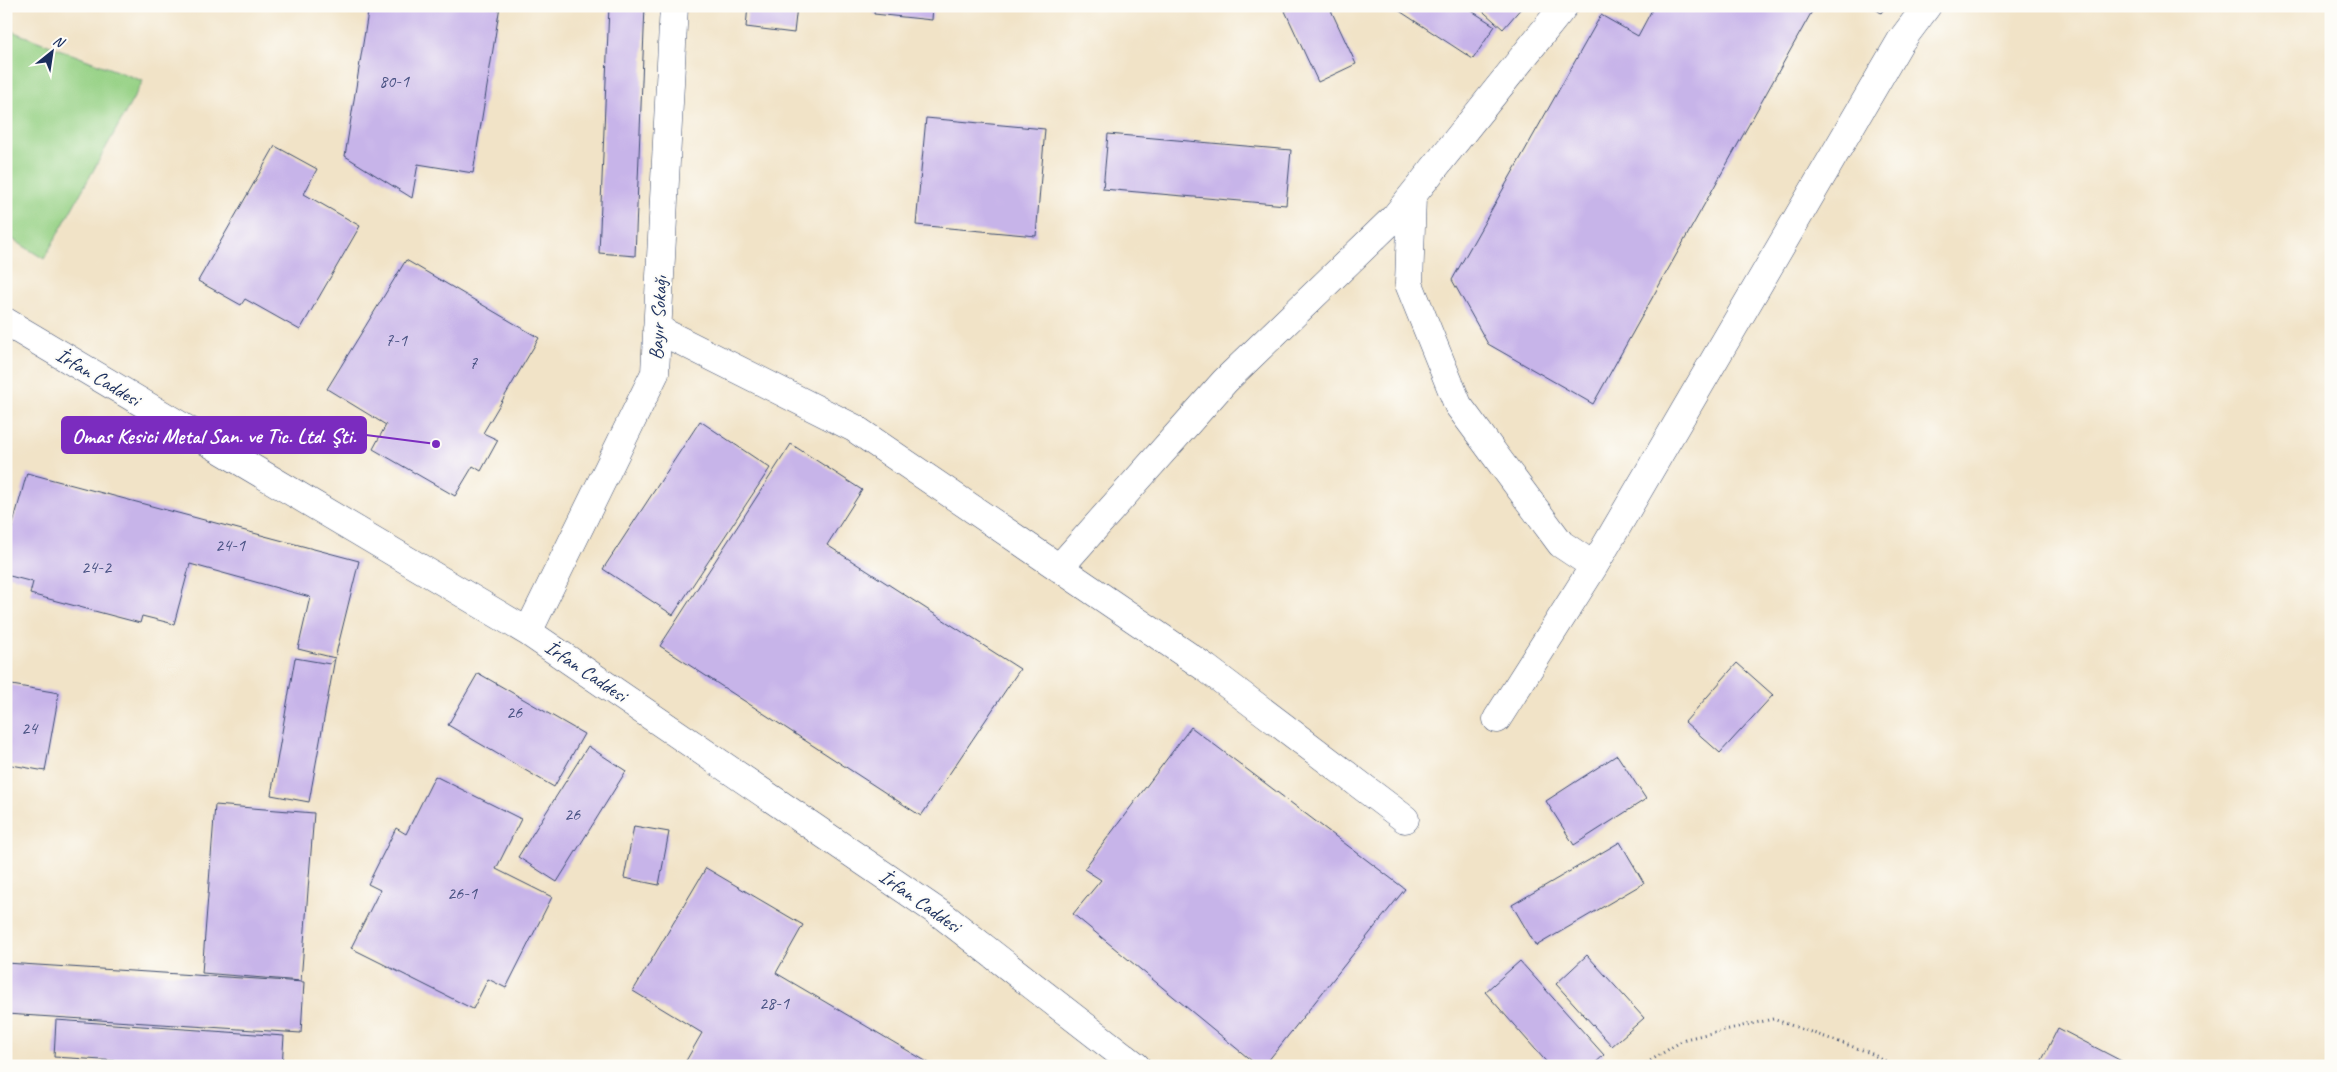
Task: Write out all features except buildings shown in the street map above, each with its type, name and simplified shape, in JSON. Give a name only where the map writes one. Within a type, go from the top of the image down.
[{"type":"street","name":"Bayır Sokağı","points":[[528,632],[655,373],[674,6]]},
{"type":"street","points":[[1059,568],[1225,381],[1395,217],[1564,6]]},
{"type":"street","points":[[1497,719],[1594,566],[1900,42],[1927,6]]},
{"type":"street","points":[[1412,196],[1409,284],[1458,405],[1561,544],[1594,566]]},
{"type":"street","name":"İrfan Caddesi","points":[[6,322],[528,632],[942,915],[1136,1066]]},
{"type":"street","points":[[657,329],[854,428],[1206,668],[1405,819]]},
{"type":"path","points":[[1642,1066],[1685,1039],[1772,1020],[1868,1052],[1895,1066]]},
{"type":"green space","points":[[6,29],[143,81],[44,259],[6,235]]},
{"type":"place","name":"Omas Kesici Metal San. ve Tic. Ltd. Şti.","points":[[436,444]]}]
